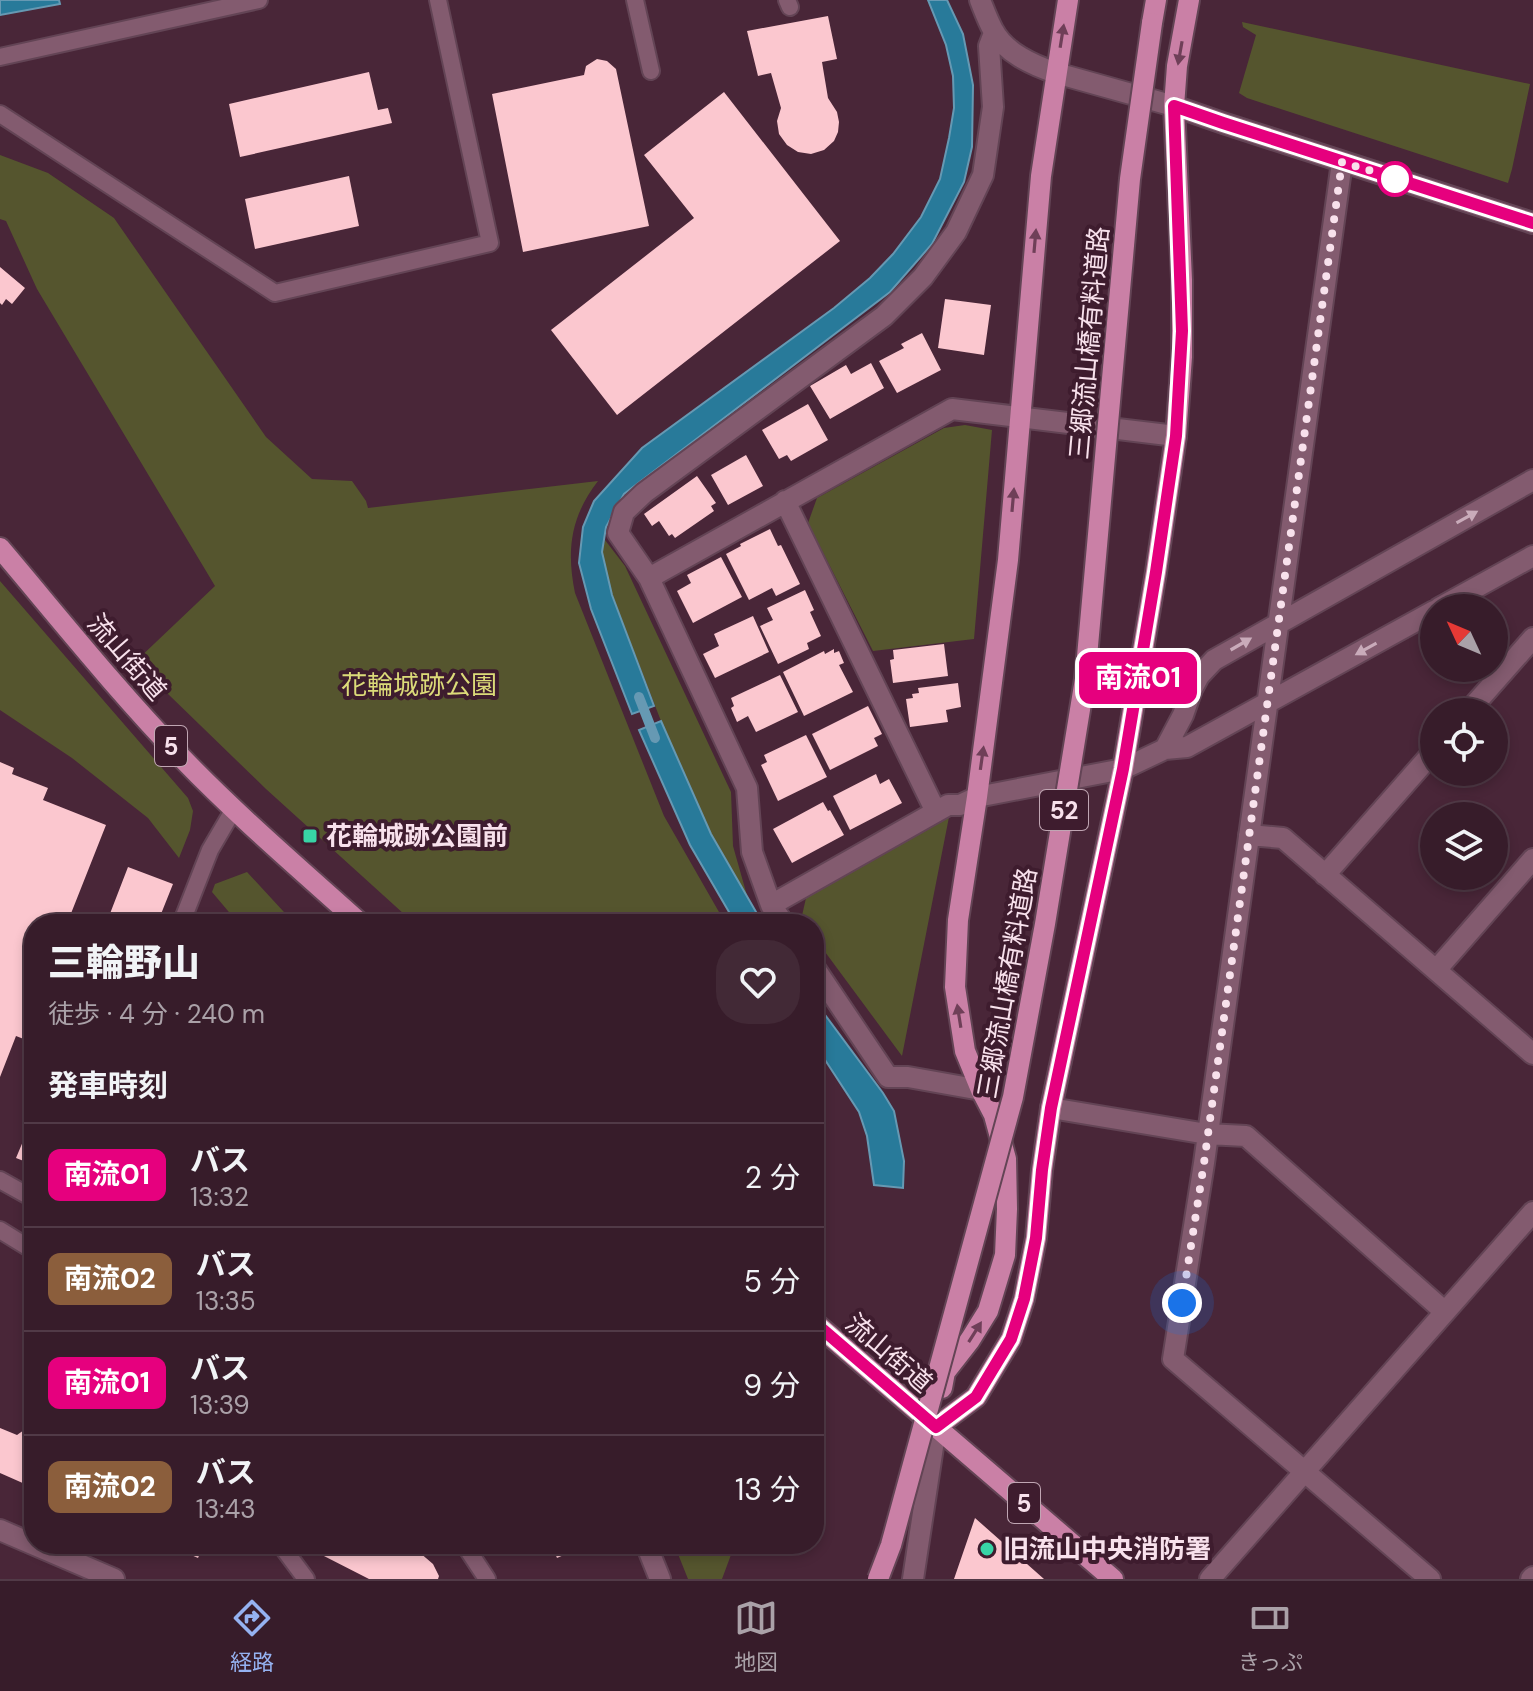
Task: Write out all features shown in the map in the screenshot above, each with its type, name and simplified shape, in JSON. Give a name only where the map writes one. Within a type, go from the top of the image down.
[{"type":"main road","points":[[936,1427],[945,1372],[988,1311],[1005,1255],[1006,1159],[994,1115],[965,1051],[955,987],[958,920],[1008,560],[1041,176],[1068,0]]},
{"type":"main road","name":"三郷流山橋有料道路","points":[[878,1579],[891,1545],[1013,1097],[1045,924],[1085,679],[1128,194],[1156,0]]},
{"type":"main road","points":[[936,1427],[976,1397],[1011,1339],[1024,1299],[1036,1238],[1051,1108],[1123,769],[1176,436],[1182,357],[1182,295],[1174,106],[1177,66],[1189,0]]},
{"type":"main road","name":"流山街道","points":[[0,548],[126,697],[183,759],[350,914]]},
{"type":"main road","name":"流山街道","points":[[824,1331],[1113,1579]]},
{"type":"street","points":[[980,0],[994,33],[1011,50],[1033,64],[1174,106],[1533,223]]},
{"type":"street","points":[[777,914],[752,852],[747,788],[649,578],[618,533],[624,512],[644,493],[884,316],[923,277],[956,232],[983,175],[993,107],[989,46],[994,33]]},
{"type":"street","points":[[1342,162],[1173,1359],[1430,1579]]},
{"type":"street","points":[[649,578],[952,409],[1176,436]]},
{"type":"street","points":[[1165,749],[1199,676],[1214,660],[1533,480]]},
{"type":"street","points":[[785,501],[936,812]]},
{"type":"street","points":[[1464,594],[1533,556]]},
{"type":"street","points":[[771,905],[948,805],[960,805],[977,797],[1123,769],[1165,749],[1187,747],[1420,619]]},
{"type":"street","points":[[1480,698],[1533,638]]},
{"type":"street","points":[[1325,875],[1420,767]]},
{"type":"street","points":[[1249,835],[1283,838],[1533,1054]]},
{"type":"street","points":[[1437,969],[1533,859]]},
{"type":"street","points":[[824,982],[888,1077],[908,1077],[981,1090]]},
{"type":"street","points":[[1051,1108],[1207,1134],[1246,1136],[1445,1312]]},
{"type":"street","points":[[1210,1579],[1533,1212]]},
{"type":"street","points":[[913,1579],[936,1427]]},
{"type":"street","points":[[0,1530],[24,1540]]},
{"type":"street","points":[[56,1554],[114,1579]]},
{"type":"street","points":[[650,1554],[660,1579]]},
{"type":"lane","points":[[0,57],[230,3],[259,0]]},
{"type":"lane","points":[[0,114],[275,293],[490,243],[438,0]]},
{"type":"lane","points":[[635,0],[651,71]]},
{"type":"lane","points":[[185,914],[210,850],[234,809]]},
{"type":"lane","points":[[0,1180],[24,1193]]},
{"type":"lane","points":[[0,1230],[24,1245]]},
{"type":"lane","points":[[287,1554],[306,1579]]},
{"type":"lane","points":[[471,1554],[487,1579]]},
{"type":"green space","points":[[1242,22],[1530,84],[1508,183],[1247,98],[1239,93],[1256,35],[1243,27]]},
{"type":"green space","name":"花輪城跡公園","points":[[0,155],[48,173],[114,218],[266,437],[312,479],[352,481],[368,508],[598,481],[582,507],[573,534],[571,562],[575,593],[664,816],[719,912],[404,914],[266,789],[135,662],[215,586],[37,289],[6,221],[0,219]]},
{"type":"green space","points":[[965,425],[992,430],[974,639],[873,651],[808,523],[817,498],[944,428]]},
{"type":"green space","points":[[605,540],[625,566],[731,792],[733,846],[748,899],[711,834],[661,721],[612,595],[602,552]]},
{"type":"green space","points":[[0,581],[188,798],[193,811],[190,830],[179,858],[148,818],[72,758],[0,710]]},
{"type":"green space","points":[[949,817],[902,1056],[824,951],[824,914],[802,914],[806,898]]},
{"type":"green space","points":[[247,872],[286,914],[231,914],[212,892],[215,884]]},
{"type":"green space","points":[[678,1554],[731,1554],[722,1579],[688,1579]]},
{"type":"water","points":[[0,0],[59,0],[60,4],[0,15]]},
{"type":"water","points":[[928,0],[947,0],[963,34],[973,85],[972,147],[964,182],[932,244],[890,292],[624,494],[606,527],[602,552],[612,595],[654,706],[632,714],[591,609],[579,563],[583,527],[594,501],[642,448],[834,308],[893,254],[921,217],[940,179],[954,108],[953,76],[946,45]]},
{"type":"water","points":[[661,721],[711,834],[757,914],[730,914],[690,845],[639,730]]},
{"type":"water","points":[[824,1013],[894,1111],[904,1161],[903,1188],[874,1185],[867,1136],[859,1112],[824,1058]]},
{"type":"building","points":[[828,16],[837,59],[822,62],[828,98],[837,112],[838,132],[824,150],[811,154],[798,152],[787,145],[779,134],[777,121],[781,108],[771,73],[758,76],[747,31]]},
{"type":"building","points":[[597,59],[607,61],[616,69],[649,226],[523,252],[492,94],[584,75],[586,66]]},
{"type":"building","points":[[369,72],[378,110],[388,108],[392,123],[240,157],[229,104]]},
{"type":"building","points":[[724,92],[840,241],[617,415],[551,330],[694,218],[644,155]]},
{"type":"building","points":[[349,176],[359,226],[255,249],[245,199]]},
{"type":"building","points":[[0,267],[25,288],[12,304],[6,299],[2,305],[0,303]]},
{"type":"building","points":[[945,299],[991,305],[984,355],[938,348]]},
{"type":"building","points":[[922,333],[941,370],[897,393],[879,361],[904,348],[901,344]]},
{"type":"building","points":[[871,363],[884,388],[830,419],[810,386],[846,365],[851,374]]},
{"type":"building","points":[[808,404],[828,440],[791,461],[787,455],[779,459],[762,430]]},
{"type":"building","points":[[746,455],[763,486],[728,505],[711,475]]},
{"type":"building","points":[[697,476],[716,503],[711,506],[714,511],[675,538],[672,534],[669,536],[659,521],[652,526],[644,514]]},
{"type":"building","points":[[770,529],[800,584],[776,596],[772,588],[749,600],[726,554]]},
{"type":"building","points":[[721,557],[742,597],[693,623],[677,591],[691,583],[687,575]]},
{"type":"building","points":[[805,590],[814,610],[810,612],[821,636],[807,643],[809,649],[778,664],[760,626],[773,620],[767,608]]},
{"type":"building","points":[[753,616],[769,652],[715,678],[703,654],[719,646],[714,634]]},
{"type":"building","points":[[944,644],[948,676],[893,683],[890,660],[894,659],[893,650]]},
{"type":"building","points":[[834,649],[834,653],[839,651],[844,663],[839,665],[853,692],[804,716],[783,672]]},
{"type":"building","points":[[780,675],[798,712],[756,732],[748,716],[737,722],[731,708],[734,706],[731,698]]},
{"type":"building","points":[[958,683],[961,707],[946,710],[948,722],[910,727],[906,699],[919,693],[918,688]]},
{"type":"building","points":[[868,706],[882,734],[874,738],[878,746],[830,770],[812,734]]},
{"type":"building","points":[[806,735],[827,777],[778,801],[761,765],[767,762],[764,755]]},
{"type":"building","points":[[0,762],[14,768],[12,774],[48,788],[43,800],[106,825],[71,914],[24,914],[24,1039],[16,1036],[0,1077]]},
{"type":"building","points":[[876,774],[880,784],[889,779],[902,803],[850,830],[833,796]]},
{"type":"building","points":[[823,802],[844,835],[792,863],[773,829]]},
{"type":"building","points":[[128,867],[173,884],[161,914],[110,914]]},
{"type":"building","points":[[24,1139],[24,1161],[16,1158]]},
{"type":"building","points":[[0,1428],[17,1435],[24,1430],[24,1484],[0,1473]]},
{"type":"building","name":"旧流山中央消防署","points":[[975,1518],[1044,1579],[954,1579]]},
{"type":"building","points":[[421,1554],[433,1564],[439,1576],[438,1579],[369,1579],[322,1555]]},
{"type":"waterway","points":[[639,697],[655,738]]},
{"type":"bus line","name":"南流01","points":[[824,1331],[936,1427],[976,1397],[1011,1339],[1024,1299],[1036,1238],[1051,1108],[1123,769],[1176,436],[1182,357],[1182,280],[1174,106],[1533,223]]},
{"type":"place","name":"花輪城跡公園前","points":[[310,836]]},
{"type":"place","name":"旧流山中央消防署","points":[[987,1549]]},
{"type":"route","points":[[1182,1303],[1342,162],[1401,180],[1395,179]]}]
